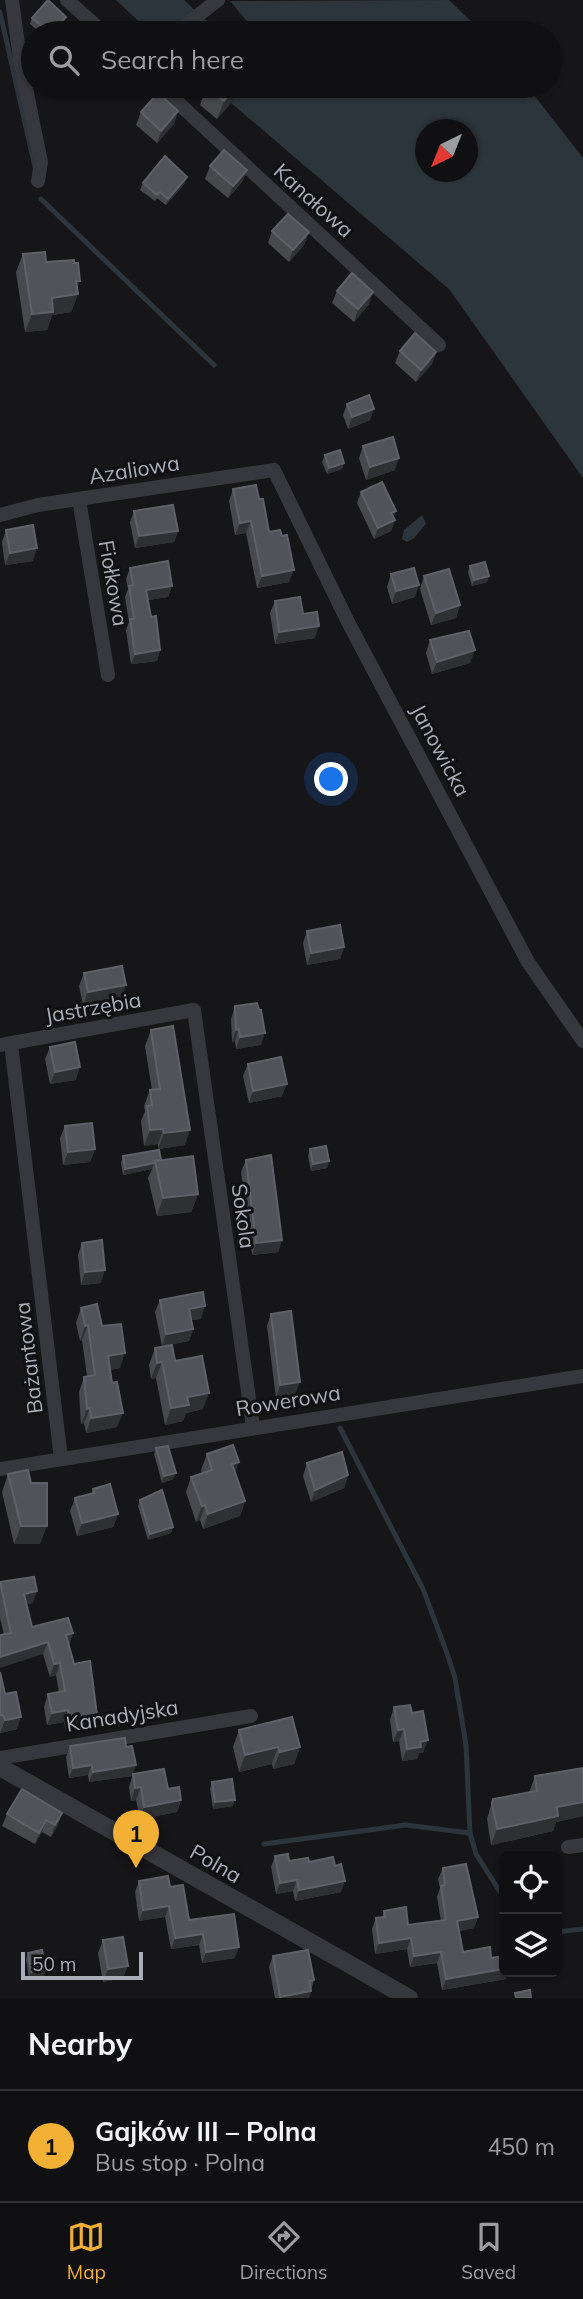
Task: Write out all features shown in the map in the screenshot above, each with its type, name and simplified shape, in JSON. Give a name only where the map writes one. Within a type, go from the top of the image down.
[{"type":"street","points":[[12,0],[21,65]]},
{"type":"street","points":[[67,0],[91,21]]},
{"type":"street","points":[[191,21],[218,0]]},
{"type":"street","points":[[28,98],[41,162],[38,181]]},
{"type":"street","name":"Kanałowa","points":[[173,98],[439,345]]},
{"type":"street","name":"Azaliowa","points":[[0,514],[79,499],[274,470]]},
{"type":"street","name":"Janowicka","points":[[274,470],[348,622],[528,962],[583,1041]]},
{"type":"street","name":"Fiołkowa","points":[[79,499],[108,675]]},
{"type":"street","name":"Jastrzębia","points":[[6,1045],[194,1010]]},
{"type":"street","name":"Sokola","points":[[194,1010],[253,1427]]},
{"type":"street","name":"Bażantowa","points":[[6,1045],[61,1460]]},
{"type":"street","name":"Rowerowa","points":[[0,1469],[583,1376]]},
{"type":"street","name":"Kanadyjska","points":[[0,1758],[251,1716]]},
{"type":"street","name":"Polna","points":[[0,1767],[409,1998]]},
{"type":"street","points":[[568,1847],[583,1845]]},
{"type":"shaded area","points":[[116,0],[184,0],[208,21],[138,21]]},
{"type":"shaded area","points":[[449,0],[471,21],[247,21],[230,1]]},
{"type":"shaded area","points":[[235,98],[536,98],[583,158],[583,478],[449,289],[231,103]]},
{"type":"shaded area","points":[[422,515],[426,524],[414,538],[407,542],[402,539],[404,530]]},
{"type":"building","points":[[48,0],[66,17],[62,21],[36,21],[32,18]]},
{"type":"building","points":[[154,98],[164,98],[178,111],[161,131],[141,112]]},
{"type":"building","points":[[224,150],[247,170],[233,186],[210,166]]},
{"type":"building","points":[[165,156],[187,177],[168,199],[160,192],[157,195],[143,183]]},
{"type":"building","points":[[288,214],[309,232],[293,250],[272,231]]},
{"type":"building","points":[[45,252],[46,262],[74,260],[74,263],[78,263],[78,294],[52,298],[53,312],[32,314],[23,254]]},
{"type":"building","points":[[352,273],[373,292],[358,309],[337,291]]},
{"type":"building","points":[[415,333],[436,352],[421,370],[400,351]]},
{"type":"building","points":[[369,395],[374,409],[352,417],[347,404]]},
{"type":"building","points":[[393,437],[399,458],[370,467],[363,446]]},
{"type":"building","points":[[340,450],[344,463],[329,468],[325,455]]},
{"type":"building","points":[[382,482],[396,511],[391,513],[395,520],[378,528],[361,492]]},
{"type":"building","points":[[256,485],[259,499],[263,499],[269,532],[280,530],[282,536],[287,535],[294,570],[262,576],[251,521],[240,523],[233,489]]},
{"type":"building","points":[[173,505],[178,531],[139,536],[134,511]]},
{"type":"building","points":[[33,525],[37,548],[10,553],[6,530]]},
{"type":"building","points":[[168,561],[172,586],[146,590],[151,617],[156,616],[160,650],[135,654],[130,619],[134,619],[129,586],[133,585],[130,568]]},
{"type":"building","points":[[485,562],[489,576],[474,580],[470,566]]},
{"type":"building","points":[[414,568],[419,585],[396,591],[391,574]]},
{"type":"building","points":[[449,569],[460,605],[436,613],[424,576]]},
{"type":"building","points":[[300,597],[303,614],[317,612],[319,626],[279,632],[275,601]]},
{"type":"building","points":[[469,631],[475,650],[437,662],[430,640]]},
{"type":"building","points":[[340,925],[344,947],[311,953],[307,931]]},
{"type":"building","points":[[122,966],[126,985],[88,992],[84,973]]},
{"type":"building","points":[[257,1003],[265,1033],[240,1037],[239,1029],[236,1030],[235,1006]]},
{"type":"building","points":[[173,1026],[190,1130],[164,1133],[163,1129],[150,1130],[147,1106],[152,1105],[150,1090],[160,1089],[151,1030]]},
{"type":"building","points":[[75,1042],[80,1067],[55,1072],[50,1047]]},
{"type":"building","points":[[281,1057],[287,1084],[253,1091],[248,1064]]},
{"type":"building","points":[[92,1123],[95,1149],[68,1152],[65,1126]]},
{"type":"building","points":[[326,1146],[329,1161],[313,1164],[310,1149]]},
{"type":"building","points":[[159,1150],[161,1160],[125,1169],[123,1156]]},
{"type":"building","points":[[271,1155],[282,1240],[256,1243],[246,1160]]},
{"type":"building","points":[[193,1156],[198,1194],[163,1198],[155,1161]]},
{"type":"building","points":[[102,1240],[105,1270],[85,1272],[82,1243]]},
{"type":"building","points":[[203,1292],[205,1306],[189,1309],[193,1329],[166,1334],[160,1300]]},
{"type":"building","points":[[97,1304],[102,1326],[121,1324],[125,1353],[108,1356],[112,1383],[117,1382],[123,1413],[91,1418],[90,1408],[87,1409],[84,1377],[95,1375],[88,1325],[85,1326],[81,1308]]},
{"type":"building","points":[[291,1311],[300,1382],[280,1385],[271,1314]]},
{"type":"building","points":[[172,1345],[175,1361],[202,1356],[209,1393],[187,1397],[189,1405],[171,1408],[162,1362],[157,1363],[155,1348]]},
{"type":"building","points":[[233,1445],[239,1462],[232,1464],[245,1501],[208,1514],[205,1505],[202,1506],[191,1477],[212,1470],[207,1454]]},
{"type":"building","points":[[168,1446],[176,1473],[164,1476],[156,1448]]},
{"type":"building","points":[[342,1452],[348,1475],[315,1490],[307,1463]]},
{"type":"building","points":[[28,1470],[31,1483],[47,1483],[47,1526],[21,1526],[8,1474]]},
{"type":"building","points":[[110,1484],[118,1514],[82,1523],[75,1498],[94,1493],[93,1489]]},
{"type":"building","points":[[162,1490],[173,1527],[150,1534],[140,1500]]},
{"type":"building","points":[[34,1577],[37,1591],[24,1594],[32,1627],[68,1618],[73,1633],[66,1635],[74,1664],[90,1661],[97,1715],[70,1720],[68,1710],[52,1713],[48,1694],[65,1691],[60,1663],[54,1664],[48,1642],[0,1657],[0,1635],[11,1633],[0,1582]]},
{"type":"building","points":[[0,1672],[5,1694],[16,1692],[21,1717],[5,1720],[3,1715],[0,1715]]},
{"type":"building","points":[[410,1705],[412,1713],[423,1711],[428,1740],[420,1742],[421,1747],[407,1749],[404,1729],[398,1730],[394,1707]]},
{"type":"building","points":[[292,1717],[300,1747],[280,1752],[278,1747],[245,1755],[239,1730]]},
{"type":"building","points":[[125,1738],[126,1747],[132,1746],[136,1765],[93,1772],[92,1765],[73,1768],[70,1746]]},
{"type":"building","points":[[583,1768],[583,1802],[557,1807],[558,1816],[497,1829],[493,1799],[537,1791],[535,1776]]},
{"type":"building","points":[[164,1769],[168,1789],[179,1787],[181,1800],[144,1807],[141,1787],[135,1788],[133,1774]]},
{"type":"building","points":[[232,1779],[235,1800],[215,1802],[212,1782]]},
{"type":"building","points":[[22,1789],[62,1813],[55,1825],[46,1820],[39,1833],[7,1814]]},
{"type":"building","points":[[288,1854],[289,1861],[308,1858],[309,1862],[333,1857],[335,1866],[341,1864],[345,1881],[299,1890],[297,1880],[280,1883],[275,1856]]},
{"type":"building","points":[[466,1864],[478,1917],[457,1921],[463,1952],[490,1947],[491,1958],[499,1957],[499,1970],[446,1979],[441,1952],[414,1956],[411,1938],[379,1943],[376,1918],[385,1917],[384,1911],[406,1907],[408,1925],[446,1920],[441,1886],[445,1885],[443,1868]]},
{"type":"building","points":[[168,1876],[170,1887],[183,1885],[189,1920],[234,1914],[239,1947],[206,1952],[203,1934],[175,1938],[169,1906],[143,1910],[139,1881]]},
{"type":"building","points":[[123,1937],[128,1966],[108,1969],[103,1940]]},
{"type":"building","points":[[42,1950],[46,1970],[31,1972],[28,1953]]},
{"type":"building","points":[[308,1950],[314,1980],[309,1981],[311,1991],[280,1997],[273,1956]]},
{"type":"building","points":[[530,1990],[531,1998],[516,1998],[515,1993]]},
{"type":"waterway","points":[[0,12],[35,167]]},
{"type":"waterway","points":[[41,199],[214,365]]},
{"type":"waterway","points":[[340,1428],[423,1589],[448,1656],[455,1678],[466,1745],[470,1833],[476,1854],[499,1890]]},
{"type":"waterway","points":[[264,1844],[406,1825],[470,1833]]},
{"type":"waterway","points":[[562,1931],[583,1929]]},
{"type":"place","name":"Gajków III – Polna","points":[[136,1868]]}]
